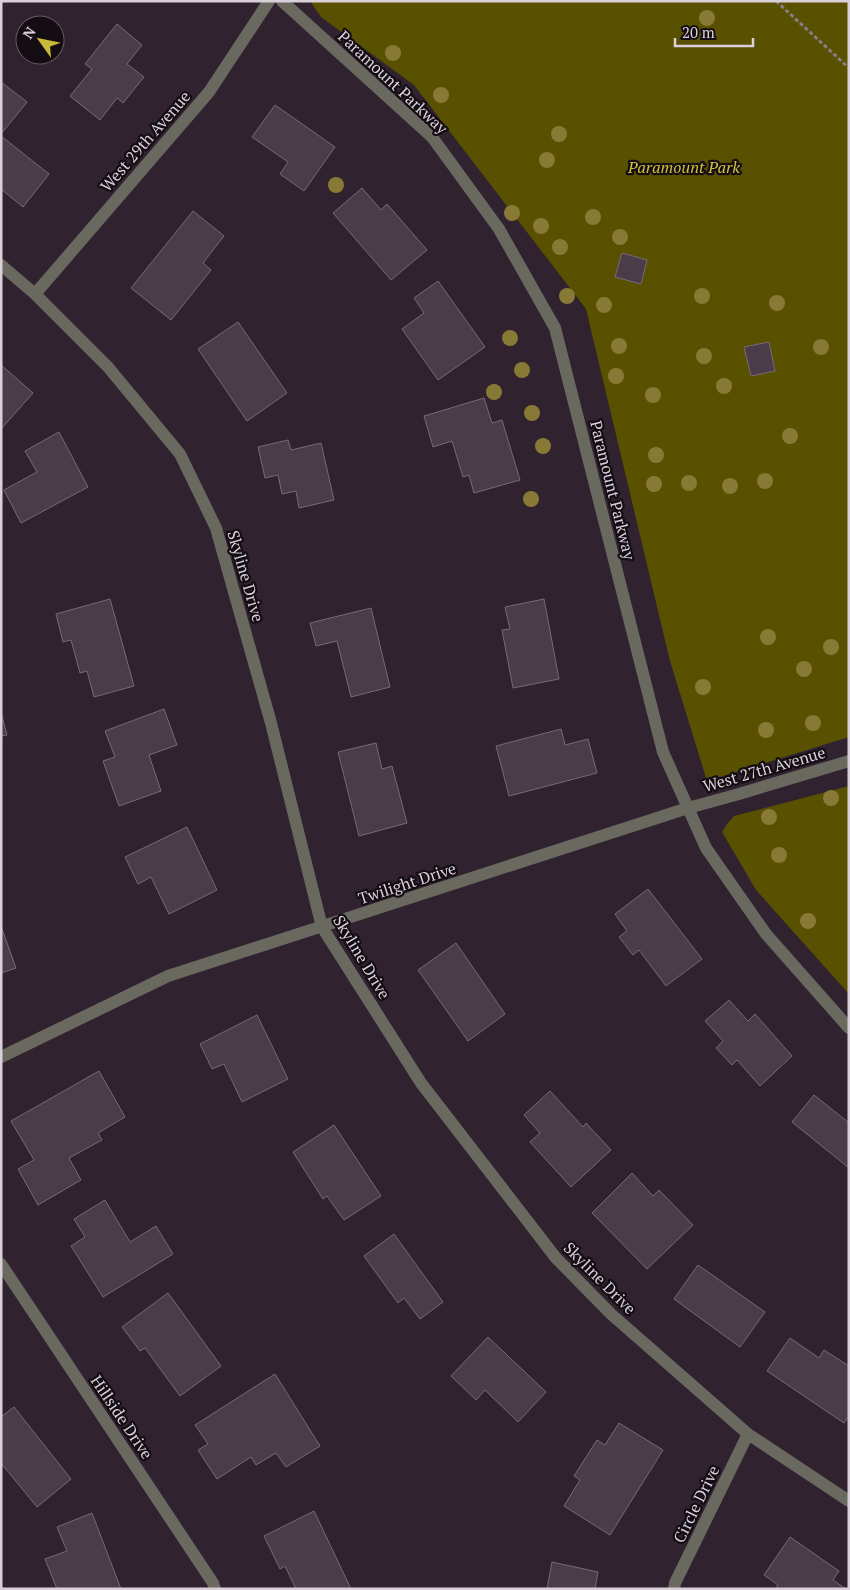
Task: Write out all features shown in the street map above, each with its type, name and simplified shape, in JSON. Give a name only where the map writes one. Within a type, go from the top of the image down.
[{"type":"street","name":"West 29th Avenue","points":[[35,294],[209,92],[269,1]]},
{"type":"street","name":"Paramount Parkway","points":[[282,1],[432,136],[499,229],[555,328],[663,752],[706,848],[766,934],[849,1028]]},
{"type":"street","name":"Skyline Drive","points":[[1,266],[35,294],[108,367],[180,454],[216,528],[271,723],[322,927],[421,1084],[556,1258],[611,1314],[748,1434],[849,1501]]},
{"type":"street","name":"West 27th Avenue","points":[[688,808],[849,761]]},
{"type":"street","name":"Twilight Drive","points":[[1,1057],[168,976],[688,808]]},
{"type":"street","name":"Hillside Drive","points":[[1,1264],[213,1583],[215,1589]]},
{"type":"street","name":"Circle Drive","points":[[674,1589],[675,1583],[748,1434]]},
{"type":"path","points":[[776,1],[849,68]]},
{"type":"green space","name":"Paramount Park","points":[[310,1],[849,1],[849,737],[707,781],[670,661],[586,309],[414,85],[321,17]]},
{"type":"green space","points":[[849,786],[849,994],[756,890],[722,832],[734,816]]},
{"type":"building","points":[[117,24],[142,45],[127,64],[144,77],[123,103],[117,98],[100,120],[70,96],[92,69],[85,64]]},
{"type":"building","points":[[1,82],[27,102],[1,134]]},
{"type":"building","points":[[275,105],[335,147],[304,191],[280,174],[288,162],[252,137]]},
{"type":"building","points":[[1,136],[49,174],[23,207],[1,189]]},
{"type":"building","points":[[362,188],[381,210],[387,204],[427,250],[391,280],[333,213]]},
{"type":"building","points":[[193,211],[224,236],[203,263],[211,270],[171,320],[131,288]]},
{"type":"building","points":[[622,253],[647,260],[641,284],[615,277]]},
{"type":"building","points":[[438,281],[485,347],[438,380],[402,329],[424,313],[414,298]]},
{"type":"building","points":[[238,322],[287,393],[247,421],[198,349]]},
{"type":"building","points":[[769,342],[775,371],[751,376],[744,347]]},
{"type":"building","points":[[1,365],[33,393],[1,429]]},
{"type":"building","points":[[484,398],[492,423],[502,420],[520,480],[474,493],[469,475],[463,477],[452,441],[433,447],[424,416]]},
{"type":"building","points":[[59,432],[88,487],[21,523],[4,490],[37,472],[25,451]]},
{"type":"building","points":[[288,440],[291,450],[321,443],[334,500],[299,508],[296,491],[282,494],[278,475],[265,478],[258,447]]},
{"type":"building","points":[[110,599],[134,686],[94,697],[87,671],[80,673],[71,640],[63,642],[56,614]]},
{"type":"building","points":[[544,599],[559,679],[513,688],[502,630],[510,629],[505,607]]},
{"type":"building","points":[[371,608],[390,687],[351,697],[337,641],[316,646],[310,623]]},
{"type":"building","points":[[164,709],[177,745],[149,755],[161,791],[119,806],[103,761],[115,757],[105,731]]},
{"type":"building","points":[[1,712],[7,735],[1,736]]},
{"type":"building","points":[[561,729],[565,745],[588,739],[597,773],[509,796],[496,746]]},
{"type":"building","points":[[376,743],[382,769],[392,766],[407,823],[359,836],[338,752]]},
{"type":"building","points":[[187,827],[217,890],[169,914],[151,877],[138,884],[125,857]]},
{"type":"building","points":[[648,889],[702,959],[666,986],[639,950],[633,955],[619,937],[627,931],[615,914]]},
{"type":"building","points":[[1,930],[16,968],[1,973]]},
{"type":"building","points":[[456,943],[505,1014],[468,1041],[418,970]]},
{"type":"building","points":[[729,1000],[748,1021],[755,1014],[792,1056],[760,1086],[737,1060],[732,1065],[716,1048],[723,1041],[705,1021]]},
{"type":"building","points":[[257,1015],[288,1079],[242,1102],[224,1064],[212,1069],[200,1044]]},
{"type":"building","points":[[99,1071],[125,1117],[98,1133],[102,1140],[69,1158],[81,1180],[38,1205],[18,1169],[34,1160],[11,1121]]},
{"type":"building","points":[[550,1091],[583,1127],[586,1123],[611,1150],[571,1187],[530,1142],[540,1133],[524,1115]]},
{"type":"building","points":[[814,1095],[849,1123],[849,1168],[792,1122]]},
{"type":"building","points":[[334,1125],[381,1196],[344,1220],[327,1196],[323,1199],[293,1152]]},
{"type":"building","points":[[632,1173],[653,1196],[659,1190],[693,1225],[647,1269],[592,1213]]},
{"type":"building","points":[[105,1200],[130,1242],[156,1226],[173,1254],[103,1297],[71,1246],[85,1237],[74,1219]]},
{"type":"building","points":[[394,1234],[443,1302],[420,1319],[404,1298],[398,1303],[364,1256]]},
{"type":"building","points":[[698,1265],[765,1312],[740,1347],[674,1299]]},
{"type":"building","points":[[168,1293],[221,1366],[180,1396],[145,1348],[140,1351],[122,1327]]},
{"type":"building","points":[[488,1337],[546,1392],[518,1422],[485,1390],[476,1400],[451,1376]]},
{"type":"building","points":[[790,1338],[819,1358],[824,1350],[849,1366],[849,1416],[844,1423],[767,1371]]},
{"type":"building","points":[[275,1374],[320,1446],[286,1467],[276,1453],[256,1465],[251,1457],[217,1479],[198,1450],[208,1444],[195,1425]]},
{"type":"building","points":[[14,1407],[71,1479],[37,1507],[1,1463],[1,1417]]},
{"type":"building","points":[[619,1423],[663,1450],[610,1535],[564,1506],[580,1480],[574,1476],[597,1440],[605,1445]]},
{"type":"building","points":[[314,1511],[351,1589],[296,1589],[285,1566],[280,1569],[264,1536]]},
{"type":"building","points":[[92,1513],[121,1589],[57,1589],[45,1559],[67,1551],[57,1527]]},
{"type":"building","points":[[790,1537],[839,1571],[833,1580],[846,1589],[775,1589],[778,1585],[764,1575]]},
{"type":"building","points":[[552,1562],[598,1572],[595,1589],[547,1589]]}]
